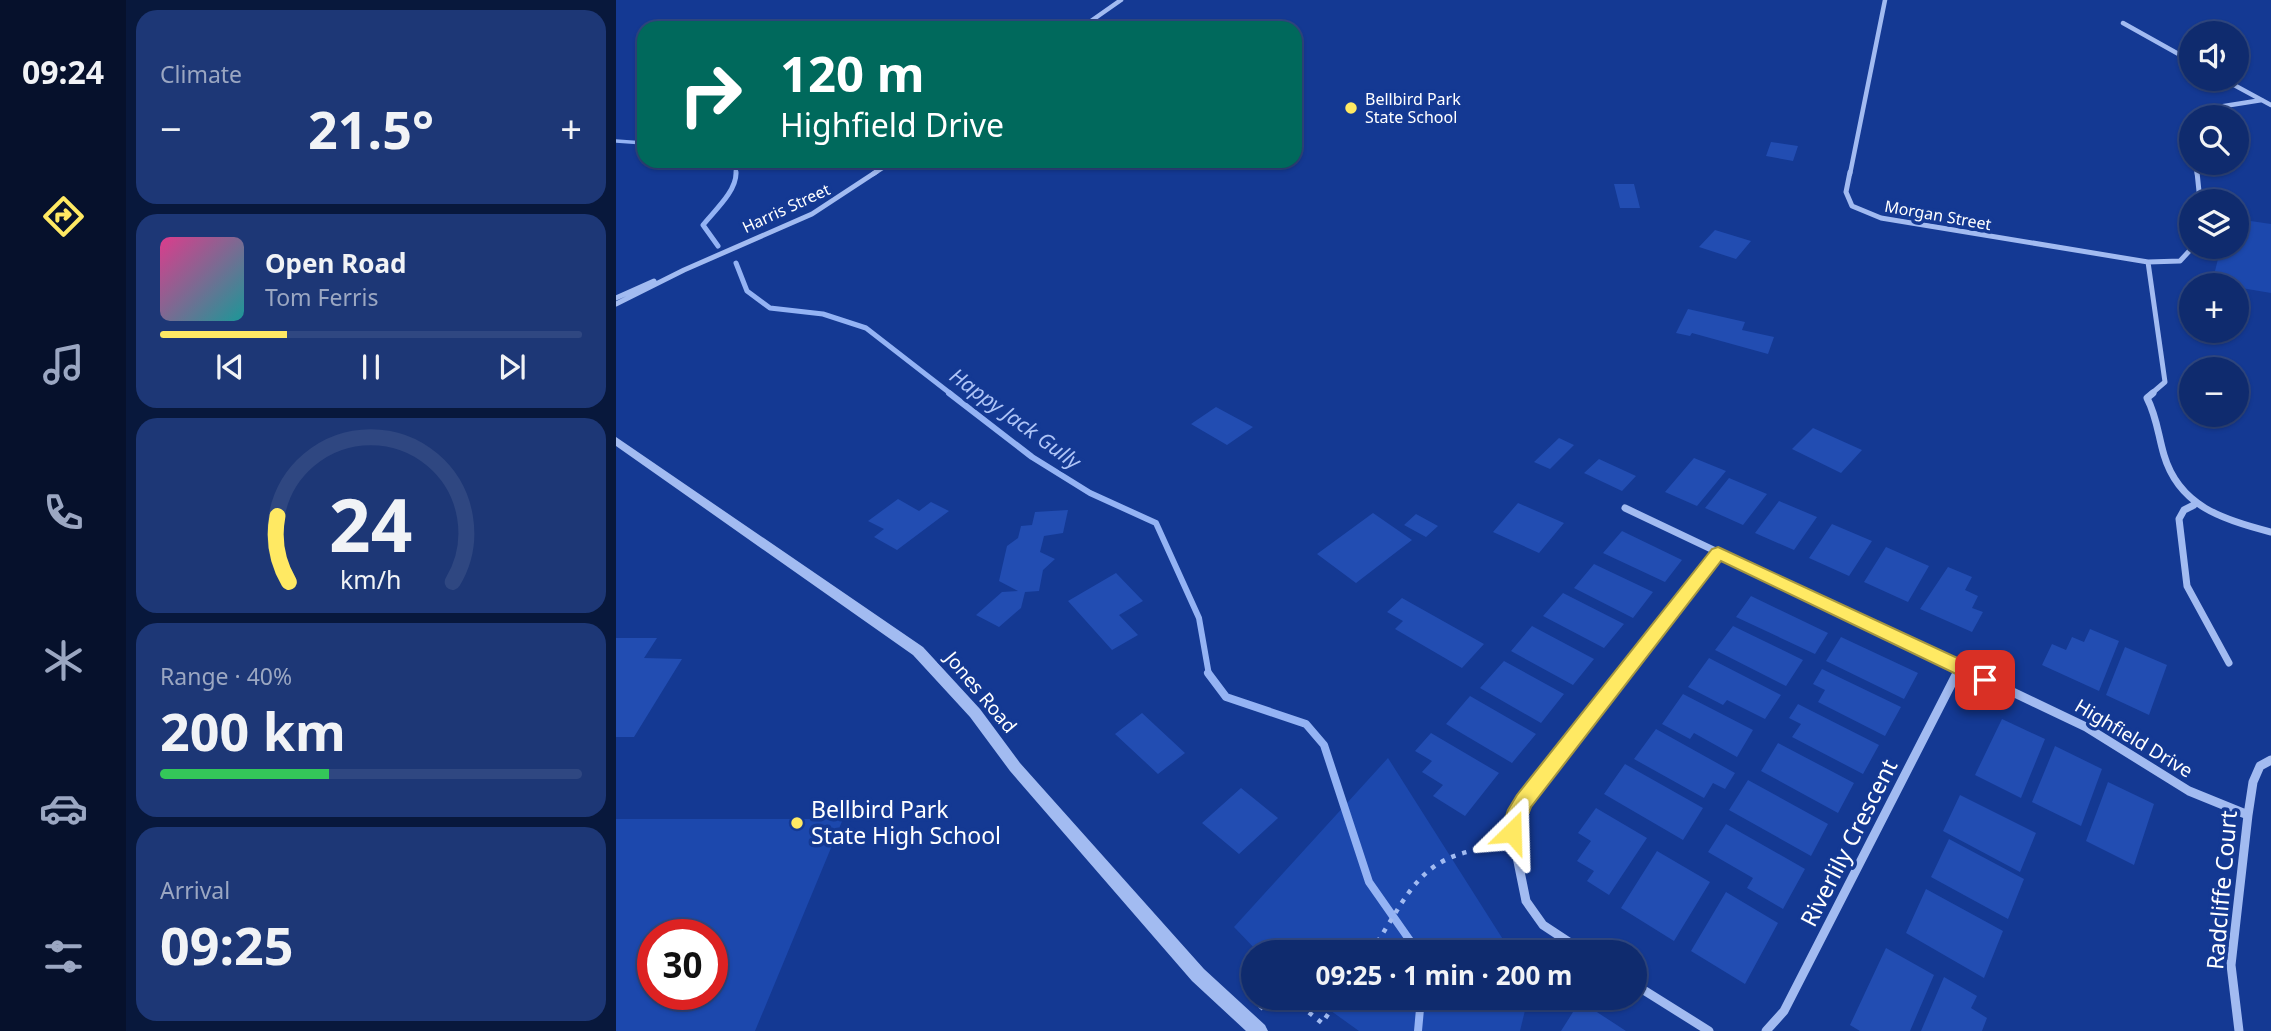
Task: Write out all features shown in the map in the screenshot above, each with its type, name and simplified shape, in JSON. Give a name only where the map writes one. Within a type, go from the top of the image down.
[{"type":"street","points":[[1091,21],[1121,0]]},
{"type":"street","name":"Morgan Street","points":[[1885,0],[1846,192],[1852,206],[1881,218],[2148,262],[2185,259]]},
{"type":"street","points":[[2123,23],[2179,54]]},
{"type":"street","points":[[2245,91],[2271,105]]},
{"type":"street","points":[[2233,105],[2262,100]]},
{"type":"street","name":"Harris Street","points":[[616,298],[813,214],[882,168]]},
{"type":"street","points":[[2148,262],[2165,382],[2147,398],[2159,418],[2171,479],[2194,505],[2208,513],[2271,532]]},
{"type":"street","name":"Harris Street","points":[[616,304],[684,270]]},
{"type":"street","name":"Jones Road","points":[[616,441],[918,651],[975,713],[1015,767],[1198,975],[1259,1031]]},
{"type":"street","points":[[2194,505],[2184,510],[2179,519],[2187,586],[2229,663]]},
{"type":"street","name":"Highfield Drive","points":[[1625,508],[2086,727],[2189,791],[2248,815]]},
{"type":"street","points":[[1566,940],[1543,925],[1526,901],[1513,846],[1512,832],[1518,810],[1718,553]]},
{"type":"street","name":"Riverlily Crescent","points":[[1766,1031],[1784,1011],[1960,668]]},
{"type":"street","name":"Radcliffe Court","points":[[2239,1031],[2231,965],[2248,815],[2256,774],[2260,766],[2271,760]]},
{"type":"street","points":[[1647,992],[1709,1031]]},
{"type":"path","points":[[1379,940],[1427,872],[1442,859],[1472,849],[1513,846]]},
{"type":"path","points":[[1306,1010],[1322,1023],[1331,1010]]},
{"type":"shaded area","points":[[2249,221],[2271,224],[2271,293],[2249,289],[2249,273],[2214,273],[2218,259],[2249,259]]},
{"type":"shaded area","points":[[1388,758],[1503,940],[1246,940],[1234,927]]},
{"type":"shaded area","points":[[616,819],[843,819],[755,1031],[616,1031]]},
{"type":"shaded area","points":[[1330,1010],[1525,1010],[1520,1031],[1359,1031]]},
{"type":"building","points":[[1771,142],[1798,146],[1793,161],[1766,156]]},
{"type":"building","points":[[1614,184],[1634,184],[1640,208],[1620,208]]},
{"type":"building","points":[[1715,230],[1751,241],[1736,259],[1699,247]]},
{"type":"building","points":[[1688,309],[1745,322],[1742,330],[1774,337],[1768,354],[1692,333],[1690,336],[1676,333]]},
{"type":"building","points":[[1216,407],[1253,427],[1227,445],[1191,424]]},
{"type":"building","points":[[1813,428],[1862,450],[1841,473],[1792,449]]},
{"type":"building","points":[[1559,438],[1574,445],[1550,469],[1534,462]]},
{"type":"building","points":[[1694,458],[1726,471],[1697,506],[1665,492]]},
{"type":"building","points":[[1599,459],[1636,476],[1622,491],[1584,473]]},
{"type":"building","points":[[1729,478],[1767,494],[1743,525],[1705,508]]},
{"type":"building","points":[[898,499],[919,511],[931,502],[949,511],[897,550],[874,537],[884,529],[868,521]]},
{"type":"building","points":[[1779,501],[1817,517],[1794,550],[1755,533]]},
{"type":"building","points":[[1518,503],[1564,523],[1539,553],[1493,532]]},
{"type":"building","points":[[1068,510],[1063,533],[1044,536],[1040,552],[1055,559],[1043,570],[1039,591],[1025,592],[1021,608],[999,627],[976,615],[1002,592],[1018,591],[999,581],[1007,546],[1018,538],[1021,526],[1032,525],[1035,512]]},
{"type":"building","points":[[1373,513],[1412,540],[1356,583],[1317,554]]},
{"type":"building","points":[[1416,514],[1438,526],[1426,537],[1404,525]]},
{"type":"building","points":[[1832,524],[1872,541],[1849,576],[1809,558]]},
{"type":"building","points":[[1622,531],[1682,560],[1665,582],[1603,553]]},
{"type":"building","points":[[1886,547],[1929,566],[1908,602],[1864,582]]},
{"type":"building","points":[[1594,564],[1653,592],[1633,618],[1574,588]]},
{"type":"building","points":[[1948,567],[1972,577],[1965,590],[1978,596],[1972,608],[1983,612],[1972,632],[1920,609]]},
{"type":"building","points":[[1116,573],[1143,601],[1119,615],[1138,635],[1112,650],[1068,601]]},
{"type":"building","points":[[1563,593],[1624,624],[1604,648],[1543,616]]},
{"type":"building","points":[[1751,596],[1828,633],[1815,654],[1736,617]]},
{"type":"building","points":[[1402,598],[1484,644],[1462,668],[1395,629],[1403,621],[1387,612]]},
{"type":"building","points":[[1532,626],[1594,659],[1573,685],[1511,651]]},
{"type":"building","points":[[1733,626],[1803,660],[1786,686],[1715,650]]},
{"type":"building","points":[[2090,629],[2119,641],[2099,691],[2042,665],[2052,644],[2066,650],[2072,637],[2084,642]]},
{"type":"building","points":[[1841,637],[1918,673],[1904,699],[1826,661]]},
{"type":"building","points":[[616,638],[657,638],[644,658],[682,659],[634,737],[616,737]]},
{"type":"building","points":[[2125,647],[2167,665],[2149,715],[2106,695]]},
{"type":"building","points":[[1709,658],[1781,695],[1765,719],[1727,700],[1723,705],[1688,687]]},
{"type":"building","points":[[1504,661],[1564,694],[1541,723],[1480,688]]},
{"type":"building","points":[[1822,669],[1901,707],[1885,736],[1818,702],[1825,690],[1813,684]]},
{"type":"building","points":[[1683,694],[1753,730],[1737,757],[1694,733],[1690,739],[1662,724]]},
{"type":"building","points":[[1470,696],[1536,734],[1512,763],[1446,724]]},
{"type":"building","points":[[1798,704],[1879,745],[1863,774],[1792,737],[1801,724],[1789,718]]},
{"type":"building","points":[[1142,713],[1185,753],[1158,774],[1115,734]]},
{"type":"building","points":[[2002,719],[2045,739],[2021,798],[1975,775]]},
{"type":"building","points":[[1656,729],[1735,773],[1725,789],[1713,783],[1704,798],[1634,759]]},
{"type":"building","points":[[1431,733],[1499,773],[1465,816],[1433,796],[1443,785],[1422,772],[1432,761],[1415,751]]},
{"type":"building","points":[[1778,743],[1854,783],[1838,813],[1761,771]]},
{"type":"building","points":[[2055,746],[2102,769],[2081,826],[2032,802]]},
{"type":"building","points":[[1625,764],[1703,808],[1683,840],[1604,794]]},
{"type":"building","points":[[1748,780],[1828,824],[1811,856],[1729,810]]},
{"type":"building","points":[[2108,782],[2154,804],[2134,865],[2086,841]]},
{"type":"building","points":[[1241,788],[1278,818],[1239,854],[1202,823]]},
{"type":"building","points":[[1960,795],[2036,833],[2020,872],[1943,831]]},
{"type":"building","points":[[1596,808],[1647,838],[1609,895],[1587,881],[1594,871],[1577,861],[1591,841],[1578,833]]},
{"type":"building","points":[[1726,824],[1805,869],[1783,909],[1747,888],[1753,878],[1708,852]]},
{"type":"building","points":[[1949,839],[2024,879],[2008,919],[1931,877]]},
{"type":"building","points":[[1657,851],[1710,882],[1674,941],[1621,908]]},
{"type":"building","points":[[1926,889],[2003,931],[1984,978],[1906,933]]},
{"type":"building","points":[[1726,892],[1778,923],[1745,984],[1691,951]]},
{"type":"building","points":[[1886,948],[1934,975],[1910,1031],[1860,1031],[1850,1025]]},
{"type":"building","points":[[1944,977],[1977,996],[1971,1008],[1987,1018],[1982,1031],[1921,1031]]},
{"type":"building","points":[[1574,1010],[1594,1010],[1626,1031],[1561,1031]]},
{"type":"waterway","name":"Happy Jack Gully","points":[[616,141],[637,142]]},
{"type":"waterway","name":"Happy Jack Gully","points":[[735,168],[736,173]]},
{"type":"waterway","name":"Happy Jack Gully","points":[[718,246],[703,225],[729,193],[736,173]]},
{"type":"waterway","name":"Happy Jack Gully","points":[[736,263],[747,291],[770,308],[823,314],[866,328],[951,394]]},
{"type":"waterway","name":"Happy Jack Gully","points":[[949,393],[1032,457],[1090,493],[1156,523],[1199,618],[1209,674]]},
{"type":"waterway","name":"Happy Jack Gully","points":[[1209,674],[1226,697],[1306,724],[1324,745],[1369,882],[1410,940]]},
{"type":"waterway","name":"Happy Jack Gully","points":[[1418,1031],[1420,1010]]},
{"type":"place","name":"Bellbird Park State School","points":[[1351,108]]},
{"type":"place","name":"Bellbird Park State High School","points":[[797,823]]},
{"type":"route","points":[[1512,832],[1518,810],[1524,801],[1718,553],[1985,680]]}]
